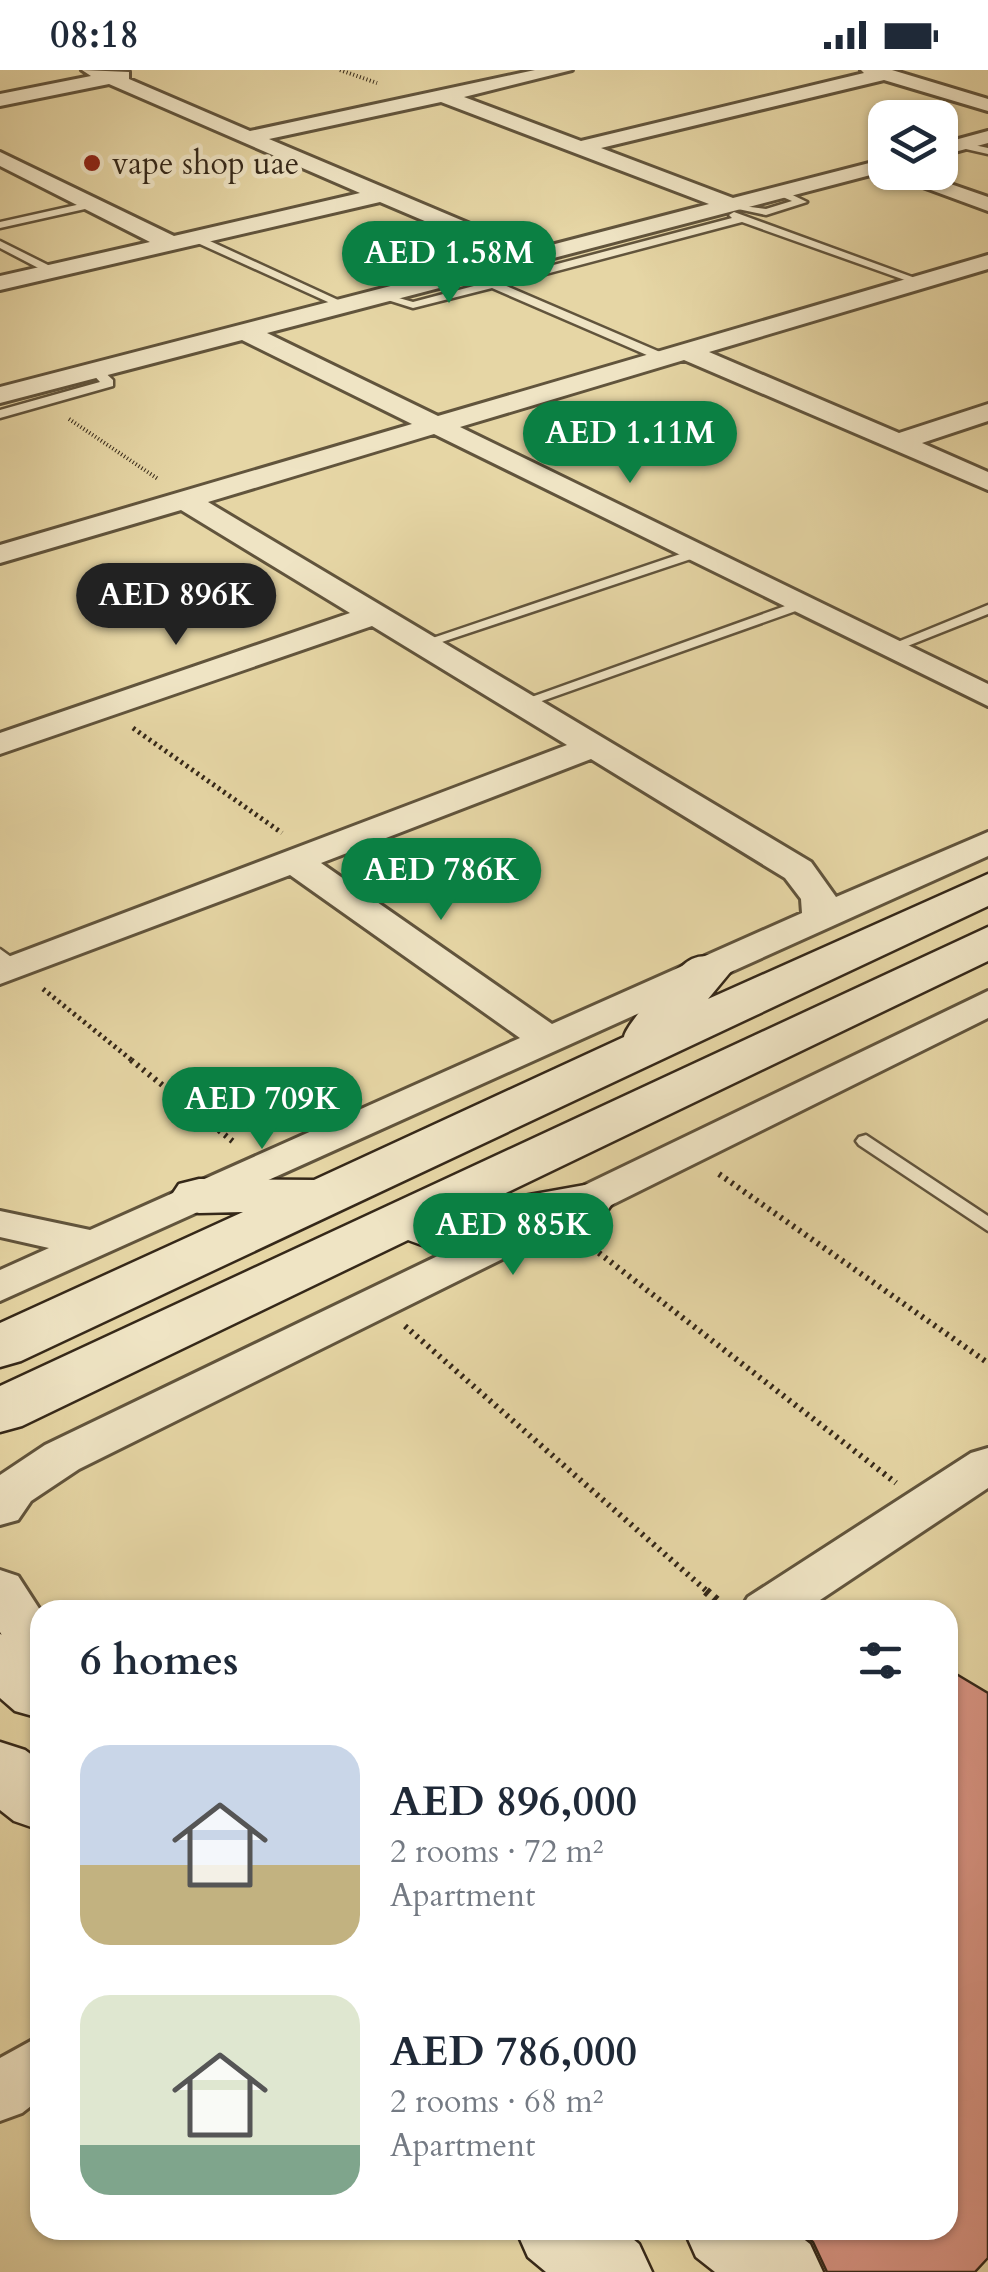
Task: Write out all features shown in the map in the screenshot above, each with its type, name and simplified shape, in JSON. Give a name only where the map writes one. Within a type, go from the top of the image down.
[{"type":"main road","points":[[0,1347],[988,888]]},
{"type":"main road","points":[[0,1411],[988,942]]},
{"type":"main road","points":[[630,1054],[707,970]]},
{"type":"main road","points":[[199,1196],[327,1193]]},
{"type":"main road","points":[[359,1243],[569,1209]]},
{"type":"main road","points":[[0,1660],[30,1684]]},
{"type":"main road","points":[[0,1770],[30,1793]]},
{"type":"main road","points":[[570,2240],[609,2272]]},
{"type":"main road","points":[[739,2240],[780,2272]]},
{"type":"street","points":[[0,100],[101,74],[152,70]]},
{"type":"street","points":[[250,138],[562,70]]},
{"type":"street","points":[[581,148],[878,72],[988,105]]},
{"type":"street","points":[[101,74],[529,257]]},
{"type":"street","points":[[911,82],[947,74]]},
{"type":"street","points":[[444,96],[731,210]]},
{"type":"street","points":[[958,146],[988,137]]},
{"type":"street","points":[[0,158],[170,244]]},
{"type":"street","points":[[0,395],[529,257],[731,210],[780,192],[868,173]]},
{"type":"street","points":[[15,190],[44,183]]},
{"type":"street","points":[[947,190],[988,204]]},
{"type":"street","points":[[0,283],[382,195]]},
{"type":"street","points":[[0,554],[988,262]]},
{"type":"street","points":[[244,331],[988,696]]},
{"type":"street","points":[[674,355],[988,482]]},
{"type":"street","points":[[897,443],[988,412]]},
{"type":"street","points":[[188,499],[798,870],[895,885]]},
{"type":"street","points":[[0,744],[374,615]]},
{"type":"street","points":[[5,965],[303,858],[592,746]]},
{"type":"street","points":[[0,1287],[988,843]]},
{"type":"street","points":[[303,858],[548,1040]]},
{"type":"street","points":[[798,870],[819,899],[821,919]]},
{"type":"street","points":[[0,1508],[14,1489],[62,1457],[988,1003]]},
{"type":"street","points":[[0,1224],[93,1244]]},
{"type":"street","points":[[0,1238],[0,1264]]},
{"type":"street","points":[[782,1600],[988,1464]]},
{"type":"street","points":[[0,1589],[30,1637]]},
{"type":"street","points":[[0,1807],[30,1819]]},
{"type":"street","points":[[0,2094],[30,2071]]},
{"type":"lane","points":[[958,149],[988,151]]},
{"type":"lane","points":[[0,225],[90,205]]},
{"type":"lane","points":[[381,296],[412,305],[588,259],[731,210],[920,282]]},
{"type":"lane","points":[[195,238],[343,306]]},
{"type":"lane","points":[[0,244],[52,271]]},
{"type":"lane","points":[[563,249],[588,259]]},
{"type":"lane","points":[[493,284],[674,355]]},
{"type":"lane","points":[[0,414],[109,383],[96,370]]},
{"type":"lane","points":[[422,644],[698,552]]},
{"type":"lane","points":[[520,704],[802,604]]},
{"type":"lane","points":[[890,648],[988,609]]},
{"type":"lane","points":[[866,1141],[988,1225]]},
{"type":"path","points":[[42,403],[115,446],[106,448],[188,499]]},
{"type":"path","points":[[101,706],[303,858]]},
{"type":"path","points":[[5,965],[264,1166]]},
{"type":"path","points":[[688,1152],[988,1363]]},
{"type":"path","points":[[569,1209],[926,1507]]},
{"type":"path","points":[[378,1302],[717,1600]]},
{"type":"building","points":[[958,1675],[988,1693],[988,2258],[975,2272],[827,2272],[810,2240],[958,2240]]},
{"type":"place","name":"vape shop uae","points":[[92,163]]}]
